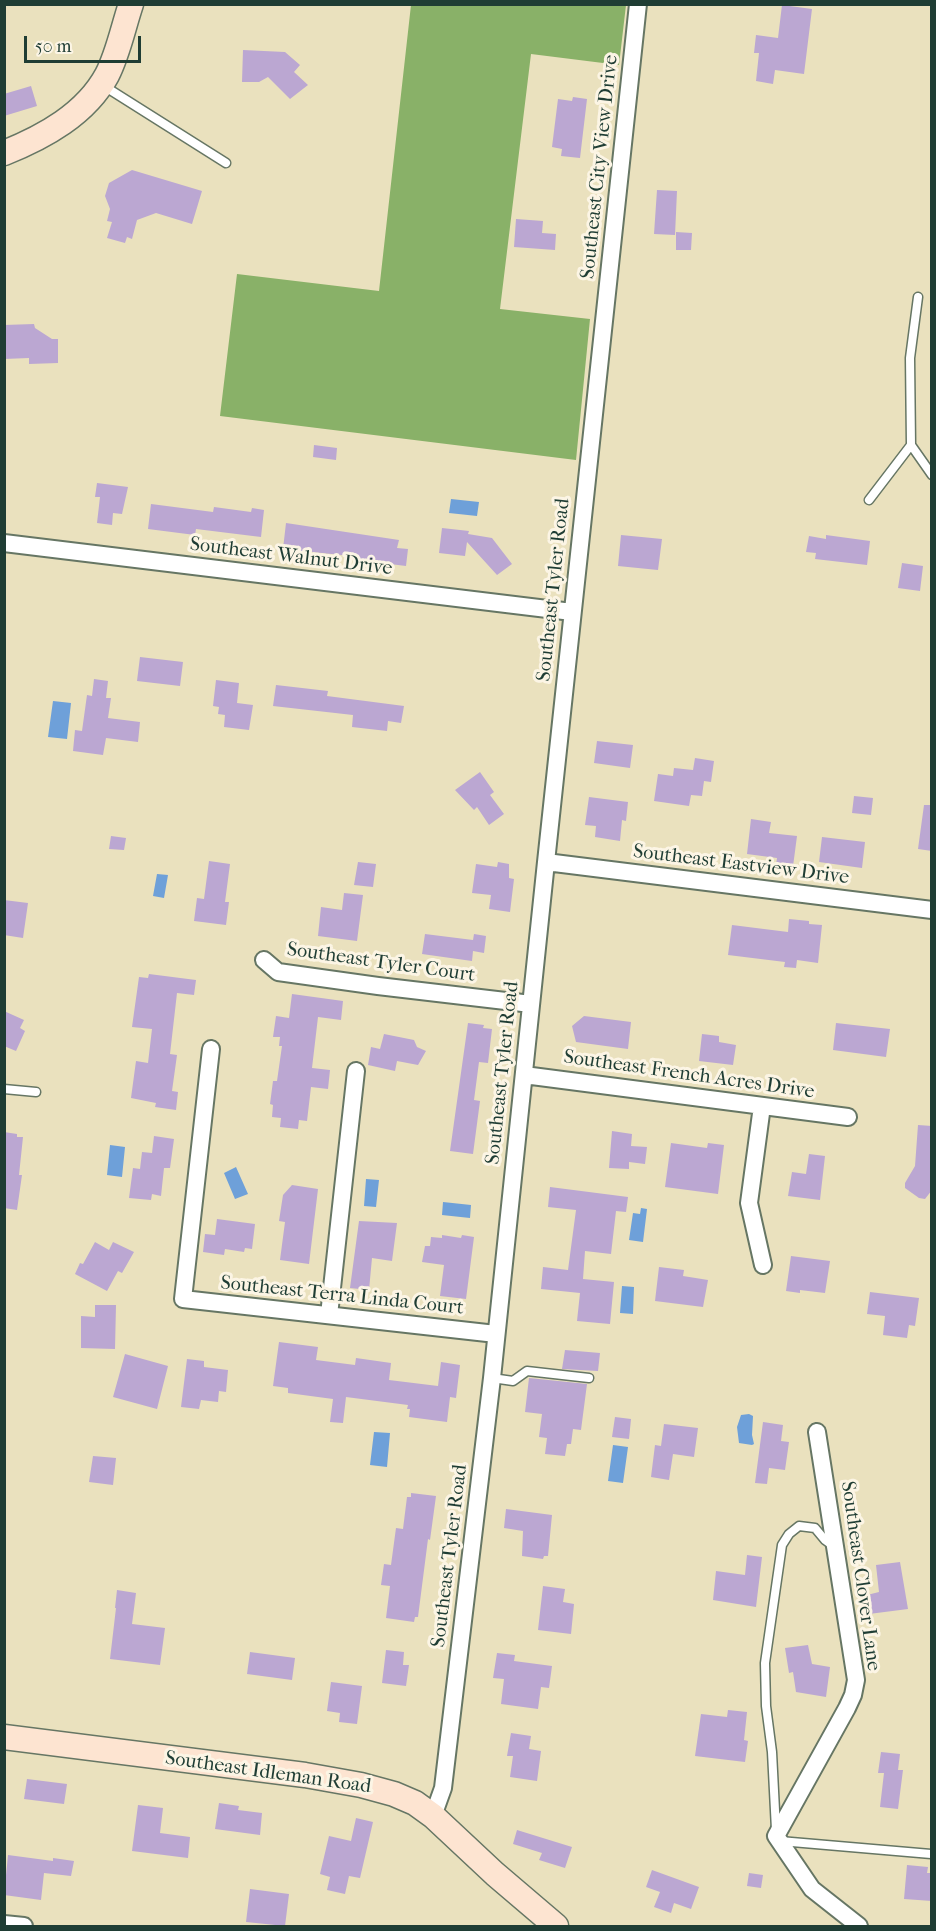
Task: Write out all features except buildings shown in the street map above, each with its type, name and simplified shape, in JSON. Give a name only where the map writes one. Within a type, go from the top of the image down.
[{"type":"main road","points":[[4,153],[47,133],[72,116],[91,98],[111,65],[131,4]]},
{"type":"main road","name":"Southeast Idleman Road","points":[[4,1737],[346,1782],[394,1794],[415,1803],[433,1816],[495,1874],[556,1926]]},
{"type":"street","name":"Southeast City View Drive","points":[[603,333],[638,4]]},
{"type":"street","name":"Southeast Tyler Road","points":[[433,1816],[443,1788],[492,1378],[603,333]]},
{"type":"street","name":"Southeast Walnut Drive","points":[[4,543],[573,612]]},
{"type":"street","name":"Southeast Eastview Drive","points":[[546,862],[932,910]]},
{"type":"street","name":"Southeast Tyler Court","points":[[264,960],[278,972],[531,1004]]},
{"type":"street","name":"Southeast Terra Linda Court","points":[[211,1049],[183,1299],[496,1334]]},
{"type":"street","points":[[329,1316],[357,1071]]},
{"type":"street","name":"Southeast French Acres Drive","points":[[524,1075],[848,1118]]},
{"type":"street","points":[[762,1106],[749,1203],[763,1264]]},
{"type":"street","name":"Southeast Clover Lane","points":[[778,1838],[853,1695],[856,1680],[818,1432]]},
{"type":"street","points":[[778,1838],[812,1889],[859,1926]]},
{"type":"street","points":[[4,1924],[24,1926]]},
{"type":"lane","points":[[101,84],[226,163]]},
{"type":"lane","points":[[918,297],[909,358],[911,445],[932,475]]},
{"type":"lane","points":[[869,500],[911,445]]},
{"type":"lane","points":[[4,1089],[36,1092]]},
{"type":"lane","points":[[492,1378],[513,1381],[527,1371],[589,1378]]},
{"type":"lane","points":[[835,1547],[825,1540],[815,1528],[799,1526],[789,1534],[782,1545],[765,1663],[766,1706],[772,1752],[778,1838],[931,1854]]},
{"type":"green space","points":[[411,5],[626,5],[619,65],[531,54],[500,309],[590,319],[576,460],[220,416],[237,274],[379,291]]},
{"type":"water","points":[[451,499],[479,502],[477,516],[449,513]]},
{"type":"water","points":[[53,701],[71,703],[67,739],[48,737]]},
{"type":"water","points":[[157,874],[168,875],[164,898],[153,896]]},
{"type":"water","points":[[110,1145],[125,1147],[122,1177],[107,1175]]},
{"type":"water","points":[[236,1167],[248,1194],[235,1199],[224,1173]]},
{"type":"water","points":[[366,1179],[379,1180],[376,1207],[364,1206]]},
{"type":"water","points":[[443,1202],[471,1205],[470,1218],[442,1215]]},
{"type":"water","points":[[641,1208],[647,1209],[643,1242],[629,1240],[633,1213],[640,1214]]},
{"type":"water","points":[[622,1286],[634,1287],[633,1314],[620,1313]]},
{"type":"water","points":[[741,1415],[753,1416],[754,1444],[752,1445],[739,1443],[737,1427]]},
{"type":"water","points":[[374,1432],[390,1433],[387,1467],[370,1465]]},
{"type":"water","points":[[613,1445],[628,1447],[623,1483],[608,1481]]}]
